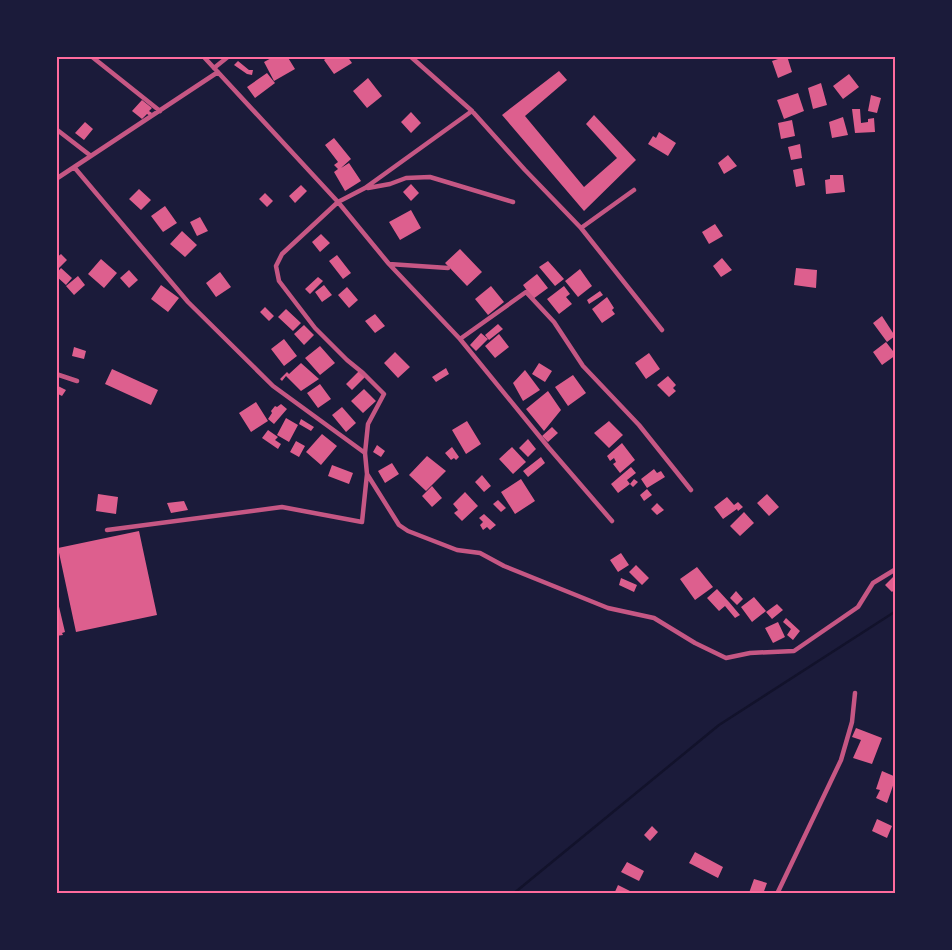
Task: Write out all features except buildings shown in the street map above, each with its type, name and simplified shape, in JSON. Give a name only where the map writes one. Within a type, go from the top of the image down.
[{"type":"street","points":[[91,56],[160,111]]},
{"type":"street","points":[[203,56],[338,202],[389,264],[460,339],[549,448],[612,521]]},
{"type":"street","points":[[214,68],[229,56]]},
{"type":"street","points":[[410,56],[472,111],[581,228],[662,330]]},
{"type":"street","points":[[56,179],[218,72]]},
{"type":"street","points":[[107,530],[282,507],[362,522],[367,474],[365,453],[368,424],[384,394],[363,373],[346,360],[315,328],[279,281],[276,266],[282,254],[338,202],[365,188],[472,111]]},
{"type":"street","points":[[56,128],[91,156]]},
{"type":"street","points":[[74,167],[188,302],[273,386],[365,453]]},
{"type":"street","points":[[365,188],[390,184],[406,178],[430,177],[513,202]]},
{"type":"street","points":[[581,228],[634,190]]},
{"type":"street","points":[[389,264],[448,268]]},
{"type":"street","points":[[460,339],[526,292],[554,322],[583,366],[638,425],[691,490]]},
{"type":"street","points":[[56,374],[76,381]]},
{"type":"street","points":[[367,474],[398,525],[408,532],[457,550],[480,553],[504,566],[608,608],[654,618],[694,643],[726,658],[750,653],[794,652],[858,607],[873,583],[896,569]]},
{"type":"street","points":[[777,894],[841,760],[852,722],[855,693]]},
{"type":"waterway","points":[[513,894],[719,725],[896,611]]}]
